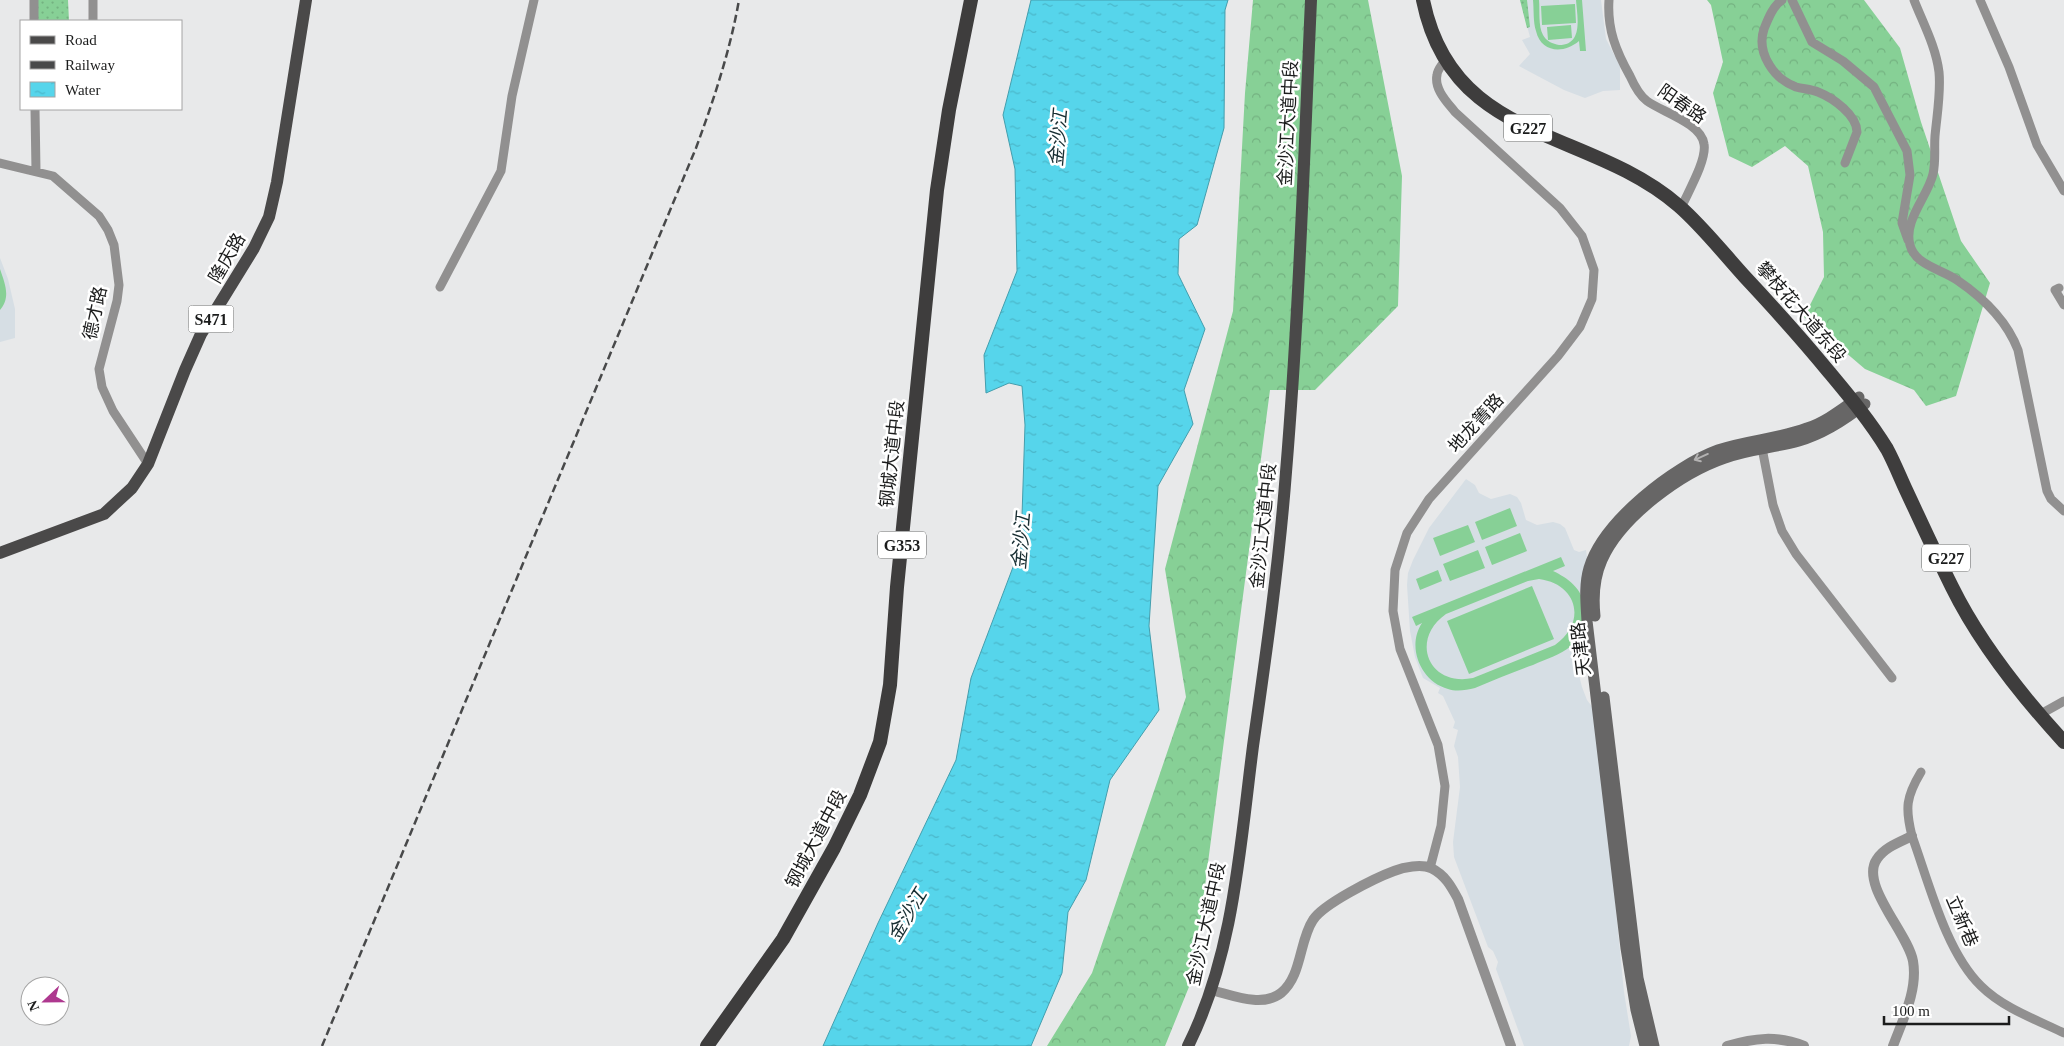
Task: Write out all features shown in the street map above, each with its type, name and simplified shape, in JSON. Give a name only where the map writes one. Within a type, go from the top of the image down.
[{"type":"highway","name":"钢城大道中段","points":[[707,1046],[782,939],[816,881],[860,796],[880,742],[890,685],[897,588],[937,190],[971,0]]},
{"type":"highway","name":"攀枝花大道东段","points":[[1423,0],[1432,34],[1445,60],[1462,83],[1482,101],[1505,117],[1617,166],[1683,205]]},
{"type":"highway","name":"攀枝花大道东段","points":[[1429,0],[1437,26],[1449,52],[1466,75],[1486,93],[1510,109],[1622,157],[1657,176],[1859,403],[1887,449],[1953,589],[1979,634],[2006,674],[2043,713],[2064,730]]},
{"type":"highway","name":"攀枝花大道东段","points":[[2043,713],[2064,742]]},
{"type":"main road","name":"隆庆路","points":[[0,553],[104,514],[132,488],[148,464],[201,334],[254,248],[269,217],[278,182],[306,0]]},
{"type":"main road","name":"金沙江大道中段","points":[[1188,1046],[1211,990],[1226,935],[1237,871],[1275,585],[1295,358],[1312,0]]},
{"type":"main road","name":"天津路","points":[[1654,1046],[1644,1008],[1634,948],[1595,620],[1596,580],[1602,561],[1615,539],[1658,496],[1687,476],[1709,464],[1736,454],[1813,436],[1859,403]]},
{"type":"main road","points":[[1645,1046],[1630,980],[1597,704],[1586,604],[1587,579],[1590,568],[1600,545],[1619,521],[1682,467],[1720,449],[1809,428],[1859,403]]},
{"type":"street","points":[[34,0],[34,20]]},
{"type":"street","points":[[92,0],[93,20]]},
{"type":"street","points":[[440,287],[501,171],[512,96],[534,0]]},
{"type":"street","name":"阳春路","points":[[1609,0],[1609,24],[1613,40],[1637,90],[1646,101],[1689,125],[1698,132],[1704,141],[1704,153],[1683,205]]},
{"type":"street","points":[[1782,0],[1774,7],[1764,28],[1762,44],[1766,60],[1783,79],[1796,87],[1820,93],[1855,122],[1857,132],[1845,163]]},
{"type":"street","points":[[1792,0],[1812,42],[1843,61],[1874,86],[1907,151],[1910,176],[1902,223],[1917,258],[1959,281],[2007,326],[2018,350],[2047,491],[2051,499],[2064,511]]},
{"type":"street","points":[[1909,243],[1911,226],[1934,171],[1935,134],[1939,105],[1937,61],[1914,0]]},
{"type":"street","points":[[1980,0],[2009,67],[2037,145],[2064,191]]},
{"type":"street","name":"地龙箐路","points":[[1430,868],[1441,826],[1445,786],[1438,744],[1400,649],[1393,611],[1395,570],[1407,533],[1428,499],[1558,356],[1580,327],[1592,299],[1594,270],[1582,236],[1560,208],[1455,112],[1443,98],[1438,86],[1437,75],[1445,60]]},
{"type":"street","points":[[35,110],[36,171]]},
{"type":"street","name":"德才路","points":[[0,163],[53,176],[99,216],[108,230],[114,245],[119,285],[117,301],[99,369],[102,388],[112,411],[148,464]]},
{"type":"street","points":[[2059,288],[2055,290],[2064,305]]},
{"type":"street","points":[[1762,448],[1773,505],[1782,531],[1796,554],[1892,678]]},
{"type":"street","points":[[2043,713],[2064,701]]},
{"type":"street","name":"立新巷","points":[[1921,772],[1912,788],[1907,803],[1908,817],[1912,836],[1952,946],[1966,969],[1982,987],[2004,1003],[2064,1034]]},
{"type":"street","points":[[1893,1046],[1912,992],[1914,976],[1912,959],[1907,944],[1874,884],[1872,872],[1876,860],[1886,849],[1912,836]]},
{"type":"street","points":[[1211,990],[1253,1000],[1269,998],[1281,993],[1289,983],[1295,970],[1306,931],[1314,918],[1326,907],[1394,871],[1413,866],[1430,868],[1446,878],[1458,899],[1511,1046]]},
{"type":"street","points":[[1727,1046],[1761,1038],[1782,1038],[1804,1046]]},
{"type":"shaded area","points":[[1520,0],[1601,0],[1606,39],[1620,66],[1620,90],[1603,91],[1585,98],[1564,90],[1519,66],[1530,54],[1522,40],[1530,37]]},
{"type":"shaded area","points":[[0,258],[8,279],[15,309],[15,338],[0,342]]},
{"type":"shaded area","points":[[1466,479],[1475,485],[1479,493],[1491,499],[1510,494],[1517,497],[1521,503],[1526,520],[1537,525],[1553,522],[1560,524],[1565,528],[1574,550],[1579,552],[1586,550],[1587,557],[1583,572],[1589,649],[1574,655],[1587,700],[1597,713],[1624,992],[1631,1036],[1629,1046],[1524,1046],[1496,969],[1498,962],[1493,951],[1488,947],[1454,857],[1453,842],[1460,787],[1458,757],[1454,746],[1458,730],[1453,728],[1455,722],[1443,696],[1438,693],[1440,688],[1423,678],[1415,657],[1410,631],[1407,585],[1408,573],[1413,560],[1429,528]]},
{"type":"green space","points":[[36,0],[68,0],[69,20],[36,20]]},
{"type":"green space","points":[[1253,0],[1368,0],[1402,176],[1398,306],[1315,390],[1270,390],[1193,977],[1165,1046],[1047,1046],[1092,973],[1186,697],[1165,569],[1233,311],[1245,93]]},
{"type":"green space","points":[[1520,0],[1527,0],[1530,27],[1527,28]]},
{"type":"green space","points":[[1533,0],[1539,0],[1540,23],[1543,35],[1550,42],[1559,45],[1567,44],[1576,35],[1578,21],[1576,0],[1582,0],[1586,51],[1580,51],[1579,41],[1567,48],[1560,49],[1554,49],[1543,44],[1535,27]]},
{"type":"green space","points":[[1707,0],[1864,0],[1900,48],[1921,122],[1961,241],[1990,283],[1956,396],[1926,406],[1914,390],[1865,369],[1804,317],[1824,277],[1823,232],[1808,166],[1785,146],[1752,167],[1729,156],[1713,93],[1723,62],[1711,5]]},
{"type":"green space","points":[[1575,4],[1576,23],[1542,25],[1541,6]]},
{"type":"green space","points":[[1571,25],[1572,38],[1548,40],[1547,27]]},
{"type":"green space","points":[[0,269],[6,295],[0,310]]},
{"type":"green space","points":[[1510,508],[1517,526],[1482,540],[1475,522]]},
{"type":"green space","points":[[1468,525],[1475,542],[1440,556],[1433,538]]},
{"type":"green space","points":[[1520,533],[1527,551],[1492,565],[1485,547]]},
{"type":"green space","points":[[1478,550],[1485,568],[1450,581],[1443,564]]},
{"type":"green space","points":[[1561,557],[1565,566],[1553,571],[1574,585],[1581,595],[1584,607],[1584,618],[1580,633],[1575,642],[1567,649],[1548,659],[1475,688],[1461,690],[1451,690],[1438,685],[1424,671],[1416,653],[1417,632],[1422,623],[1416,626],[1412,617]],"holes":[[[1539,579],[1552,582],[1570,596],[1574,606],[1571,626],[1565,636],[1555,645],[1473,678],[1458,679],[1445,675],[1435,669],[1429,659],[1427,648],[1428,636],[1435,625],[1446,614],[1528,581]]]},
{"type":"green space","points":[[1438,570],[1442,581],[1420,590],[1416,579]]},
{"type":"green space","points":[[1532,586],[1554,639],[1469,674],[1447,621]]},
{"type":"water","name":"金沙江","points":[[1031,0],[1228,0],[1225,10],[1224,128],[1197,225],[1179,239],[1178,274],[1205,329],[1184,390],[1193,424],[1158,486],[1149,626],[1159,710],[1110,780],[1086,880],[1068,912],[1062,973],[1031,1046],[823,1046],[878,923],[956,760],[971,678],[1021,546],[1025,425],[1022,386],[1009,383],[986,393],[984,355],[1017,271],[1015,169],[1003,115]]},
{"type":"railway","points":[[322,1046],[696,148],[721,75],[739,0]]}]
